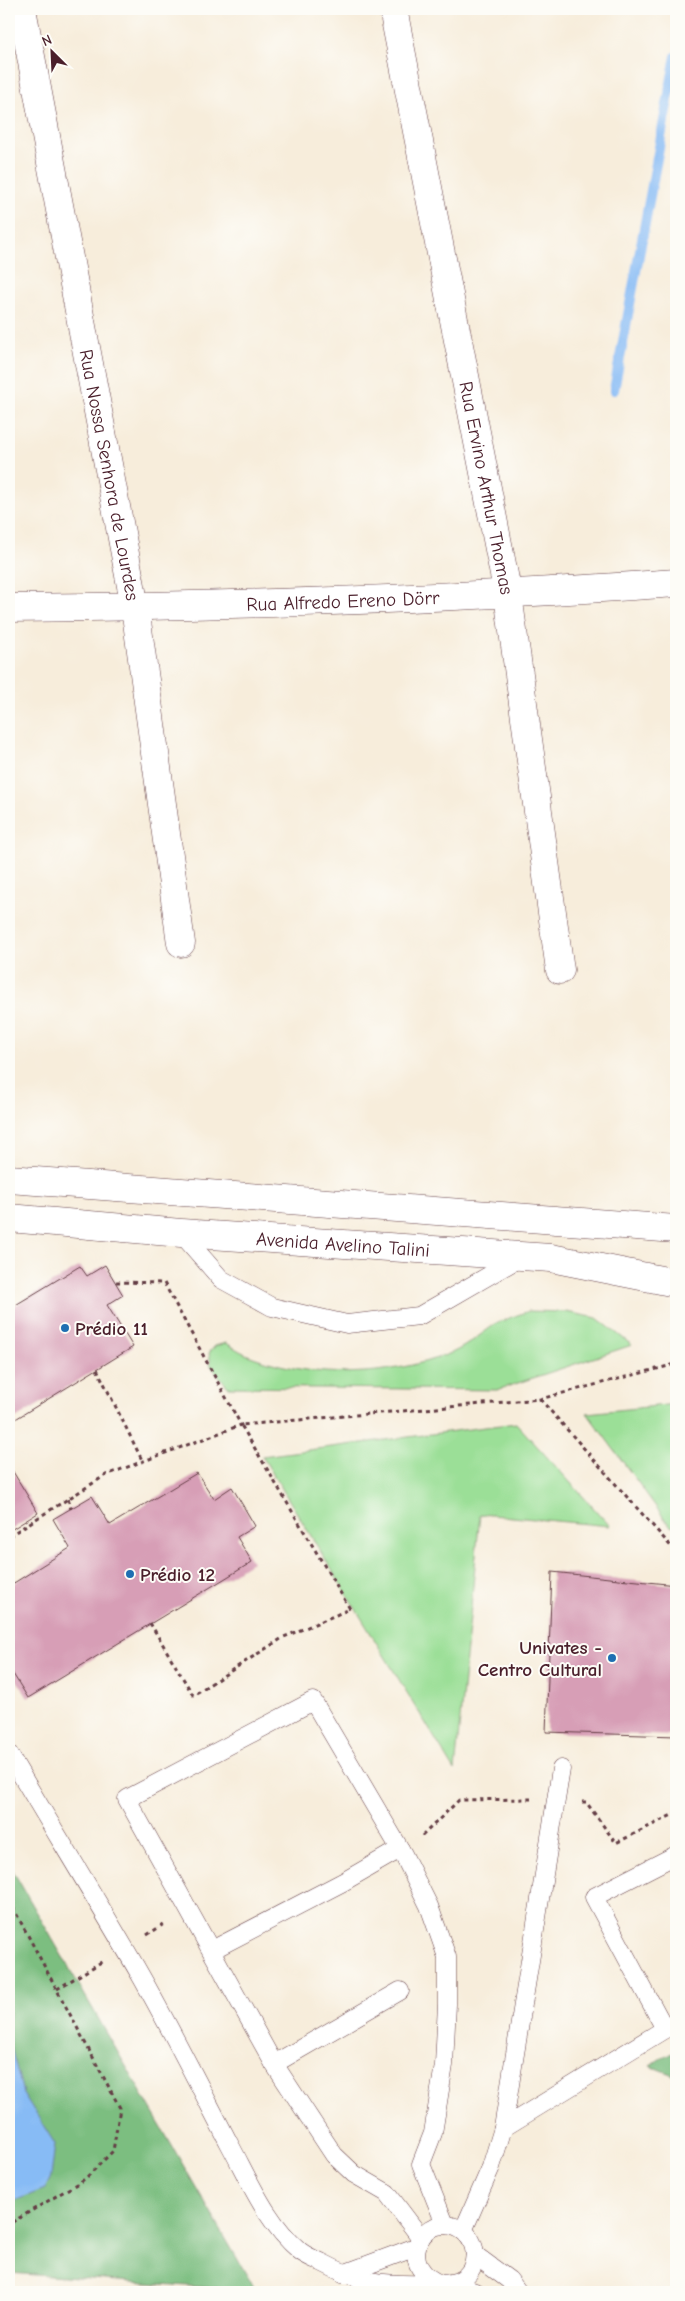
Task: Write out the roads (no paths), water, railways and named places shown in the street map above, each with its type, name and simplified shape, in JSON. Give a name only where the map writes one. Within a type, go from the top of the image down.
[{"type":"street","name":"Rua Nossa Senhora de Lourdes","points":[[22,9],[135,607],[181,942]]},
{"type":"street","name":"Rua Ervino Arthur Thomas","points":[[393,9],[508,595],[560,970]]},
{"type":"street","name":"Rua Alfredo Ereno Dörr","points":[[9,608],[135,607],[508,595],[676,583]]},
{"type":"street","points":[[9,1179],[676,1229]]},
{"type":"street","name":"Avenida Avelino Talini","points":[[9,1218],[181,1233],[551,1258],[676,1283]]},
{"type":"lane","points":[[181,1233],[221,1279],[230,1284],[272,1307],[347,1324],[419,1316],[522,1256]]},
{"type":"lane","points":[[446,2224],[421,2164],[433,2132],[444,2065],[447,1957],[429,1906],[402,1851],[314,1701],[127,1799],[274,2064],[334,2155],[354,2174],[387,2193],[419,2242],[418,2266],[432,2280],[475,2292]]},
{"type":"lane","points":[[9,1754],[147,1987],[266,2213],[301,2252],[343,2274],[362,2281],[398,2285],[446,2284],[460,2280],[468,2274],[473,2265],[475,2255],[473,2242],[463,2231],[446,2224],[427,2231],[419,2242],[343,2274]]},
{"type":"lane","points":[[463,2231],[491,2167],[503,2128],[561,1769]]},
{"type":"lane","points":[[212,1950],[402,1851]]},
{"type":"lane","points":[[503,2128],[671,2026],[594,1897],[676,1855]]},
{"type":"lane","points":[[274,2064],[400,1991]]},
{"type":"lane","points":[[475,2255],[509,2280],[518,2292]]},
{"type":"water","points":[[9,2039],[23,2093],[55,2144],[51,2177],[45,2189],[9,2203]]},
{"type":"waterway","points":[[614,390],[676,56]]},
{"type":"place","name":"Prédio 11","points":[[65,1328]]},
{"type":"place","name":"Prédio 12","points":[[130,1574]]},
{"type":"place","name":"Univates - Centro Cultural","points":[[612,1658]]}]
